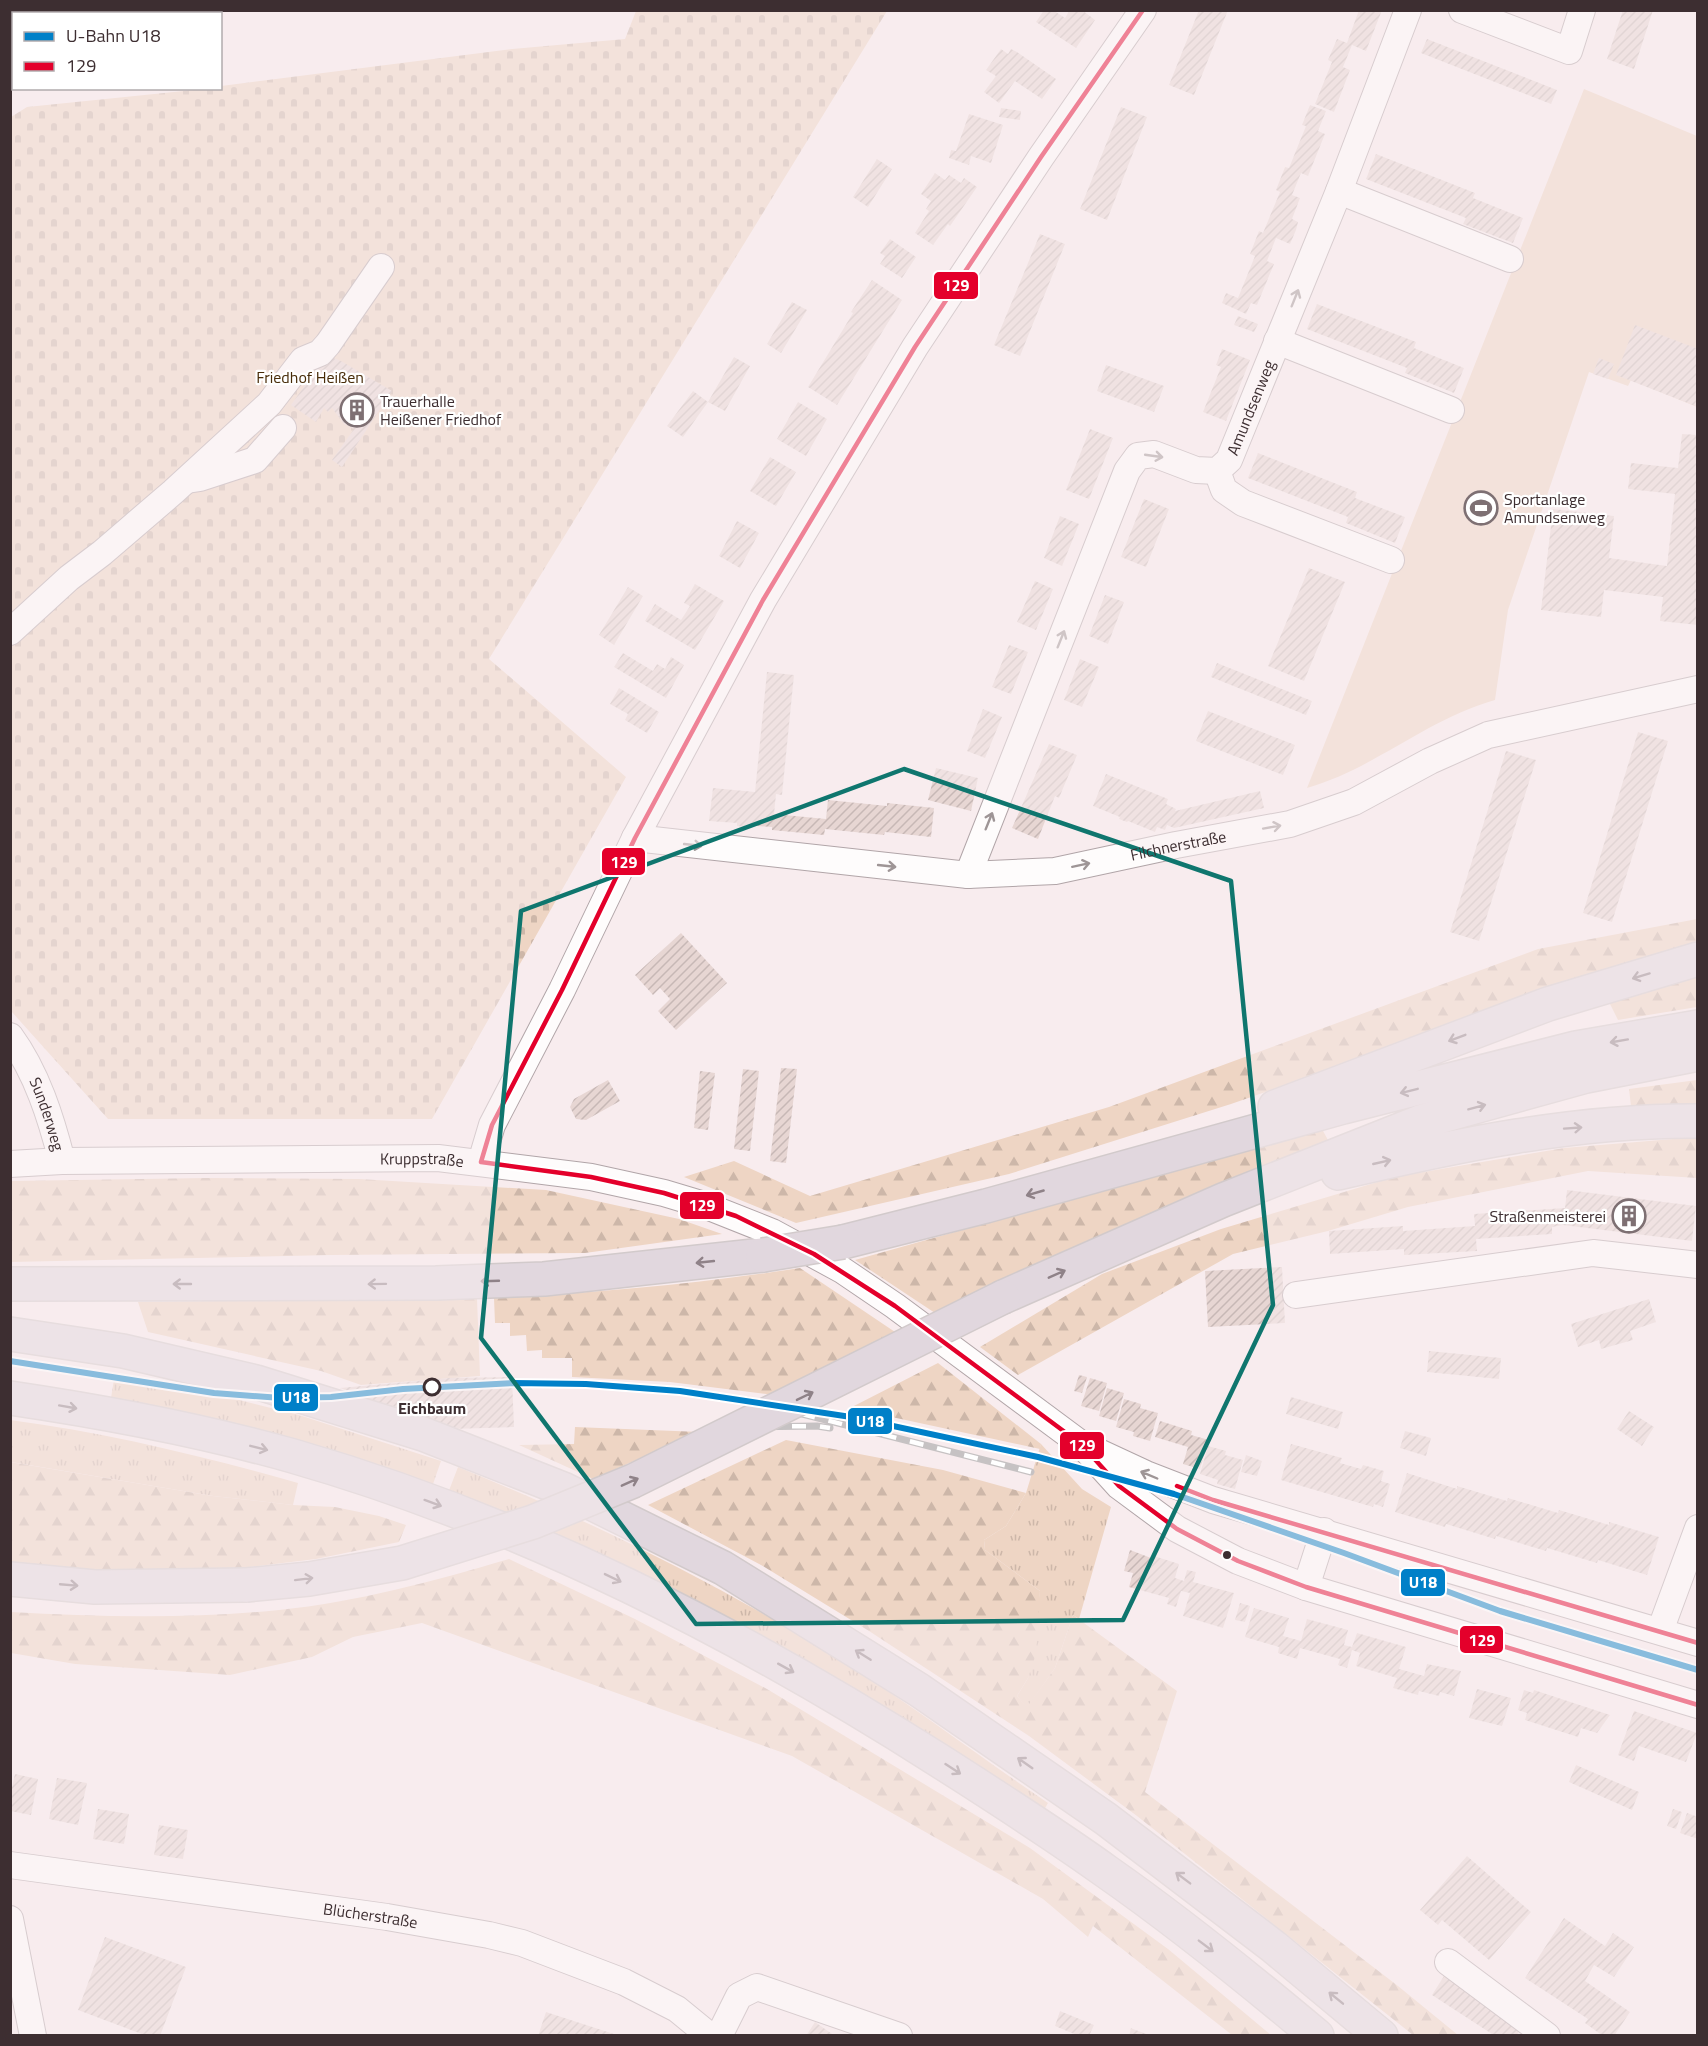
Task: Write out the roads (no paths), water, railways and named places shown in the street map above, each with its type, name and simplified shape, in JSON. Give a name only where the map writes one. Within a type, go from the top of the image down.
[{"type":"highway","points":[[1091,1177],[1548,1004],[1698,959]]},
{"type":"highway","points":[[10,1284],[468,1282],[544,1279],[763,1256],[843,1242],[986,1206],[1343,1107],[1576,1048],[1698,1027]]},
{"type":"highway","points":[[10,1579],[95,1587],[246,1585],[309,1579],[402,1563],[533,1522],[633,1481],[1004,1298],[1223,1200],[1420,1122],[1586,1076],[1698,1054]]},
{"type":"highway","points":[[1223,1200],[1427,1152],[1555,1130],[1698,1121]]},
{"type":"highway","points":[[10,1334],[123,1350],[256,1382],[423,1434],[563,1489],[723,1568],[919,1689],[1106,1819],[1274,1947],[1382,2036]]},
{"type":"highway","points":[[10,1398],[203,1434],[292,1456],[378,1483],[495,1526],[678,1610],[787,1668],[999,1798],[1109,1873],[1247,1977],[1317,2036]]},
{"type":"street","points":[[482,1162],[492,1125],[558,1000],[635,838],[763,600],[915,347],[1041,157],[1143,10]]},
{"type":"street","name":"Amundsenweg","points":[[968,875],[1127,471],[1138,456],[1154,454],[1196,470],[1217,471],[1229,460],[1339,191],[1408,10]]},
{"type":"street","points":[[1462,10],[1569,51],[1582,10]]},
{"type":"street","points":[[1339,191],[1510,259]]},
{"type":"street","points":[[10,632],[269,404],[303,360],[320,353],[381,267]]},
{"type":"street","points":[[1277,342],[1450,410]]},
{"type":"street","points":[[184,480],[200,478],[255,460],[283,429]]},
{"type":"street","points":[[1217,471],[1224,490],[1242,503],[1391,560]]},
{"type":"street","name":"Filchnerstraße","points":[[635,838],[968,875],[1055,871],[1290,824],[1354,802],[1430,761],[1488,735],[1698,689]]},
{"type":"street","name":"Sunderweg","points":[[10,1036],[34,1078],[52,1124],[62,1161]]},
{"type":"street","name":"Kruppstraße","points":[[10,1164],[62,1161],[417,1157],[482,1162],[591,1177],[664,1193],[736,1216],[814,1254],[895,1306],[1081,1444],[1119,1486],[1177,1529],[1238,1561],[1306,1587],[1698,1705]]},
{"type":"street","points":[[1296,1294],[1593,1253],[1698,1265]]},
{"type":"street","name":"Kruppstraße","points":[[1081,1444],[1146,1474],[1213,1500],[1698,1643]]},
{"type":"street","points":[[1660,1632],[1698,1528]]},
{"type":"street","points":[[1306,1587],[1324,1531]]},
{"type":"street","name":"Blücherstraße","points":[[10,1865],[387,1917],[522,1943],[624,1982],[678,2009],[710,2036]]},
{"type":"street","points":[[10,1919],[33,2036]]},
{"type":"street","points":[[1448,1962],[1547,2036]]},
{"type":"street","points":[[718,2036],[739,1996],[757,1987],[899,2036]]},
{"type":"railway","points":[[747,1400],[1031,1472]]},
{"type":"railway","points":[[736,1427],[817,1426],[830,1428]]},
{"type":"metro line","name":"U18","points":[[10,1361],[214,1393],[281,1398],[331,1397],[403,1389],[513,1383],[586,1384],[680,1391],[851,1417],[1038,1457],[1174,1494],[1344,1553],[1500,1611],[1698,1670]]},
{"type":"place","name":"Trauerhalle Heißener Friedhof","points":[[357,410]]},
{"type":"place","name":"Sportanlage Amundsenweg","points":[[1481,508]]},
{"type":"place","name":"Straßenmeisterei","points":[[1629,1216]]},
{"type":"place","name":"Eichbaum","points":[[432,1387]]},
{"type":"park label","name":"Friedhof Heißen","points":[[310,377]]}]
